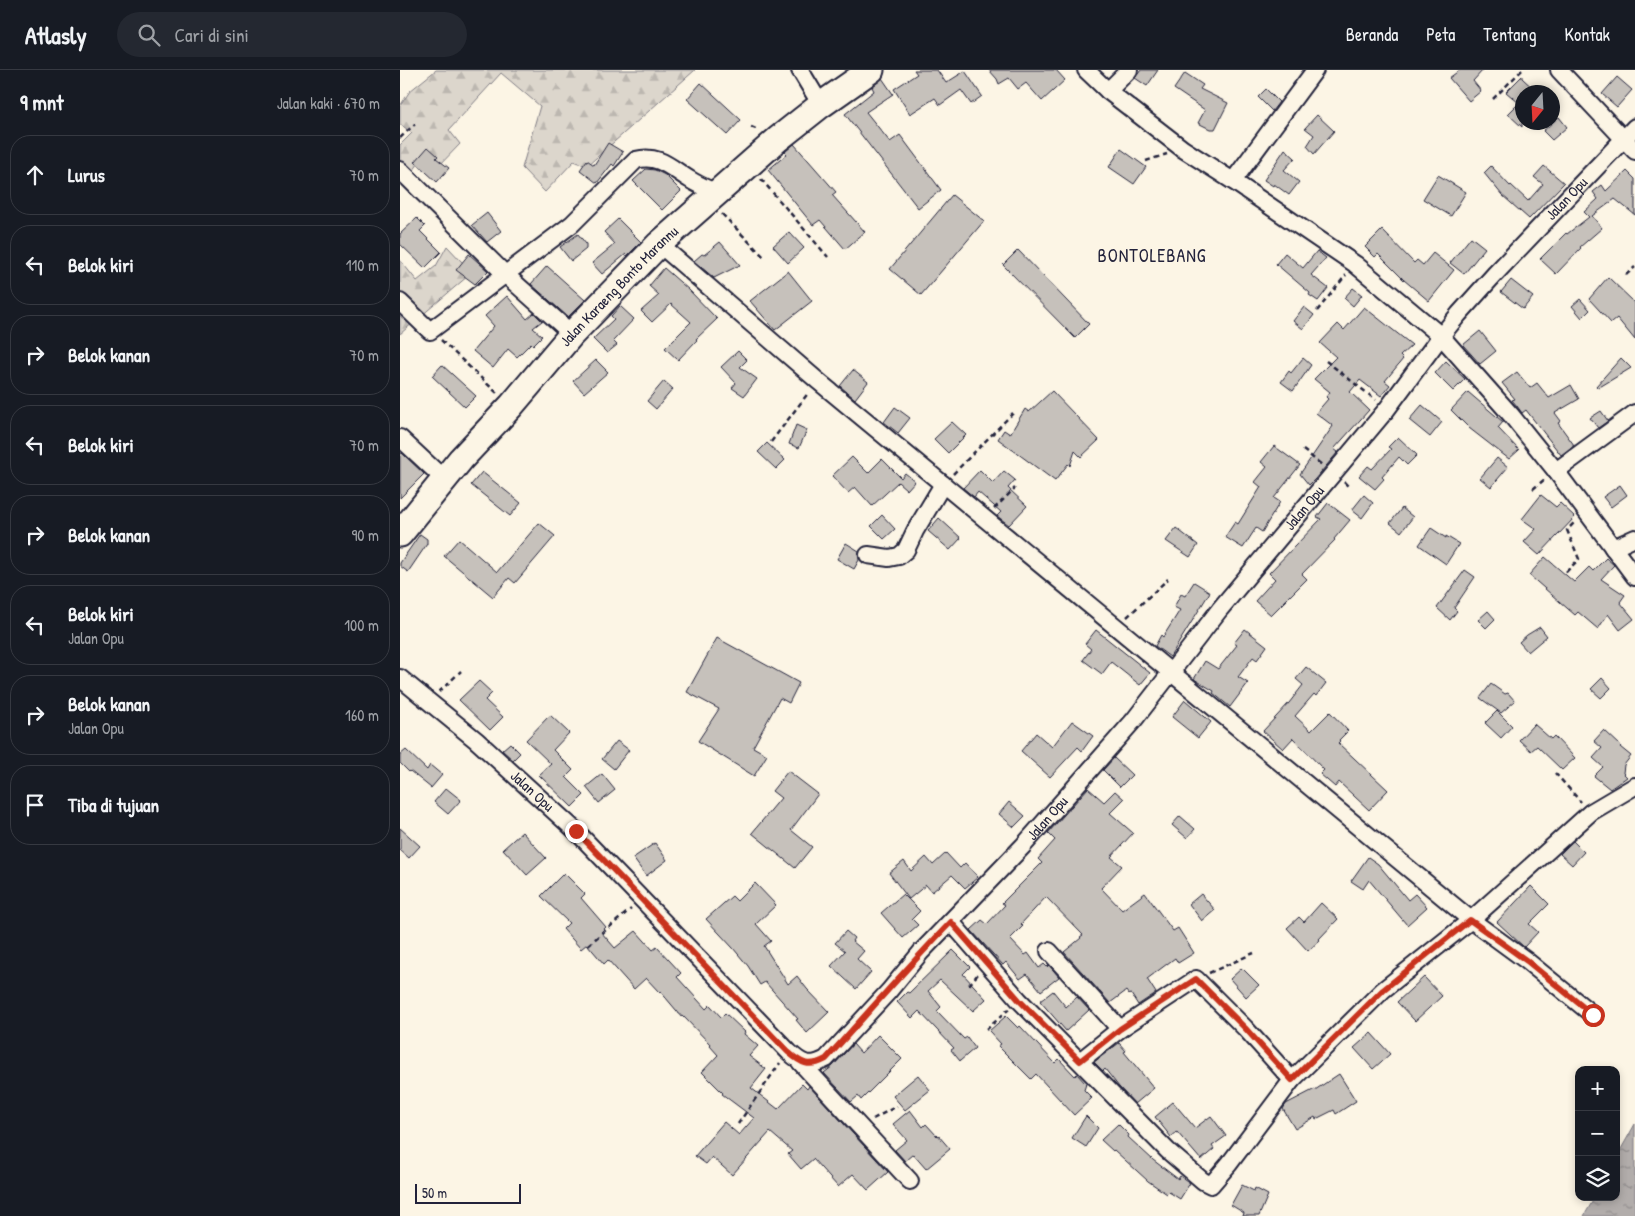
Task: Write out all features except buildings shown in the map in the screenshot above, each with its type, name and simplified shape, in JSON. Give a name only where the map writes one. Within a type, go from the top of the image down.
[{"type":"main road","name":"Jalan Karaeng Bonto Marannu","points":[[400,534],[444,479],[572,334],[659,244],[748,164],[821,105],[871,70]]},
{"type":"street","points":[[800,70],[821,105]]},
{"type":"street","points":[[1086,70],[1108,91],[1183,149],[1355,264],[1441,336],[1511,415],[1556,471],[1635,577]]},
{"type":"street","points":[[1108,91],[1128,70]]},
{"type":"street","points":[[1233,182],[1316,70]]},
{"type":"street","points":[[1559,70],[1630,133],[1635,151]]},
{"type":"street","name":"Jalan Opu","points":[[400,678],[476,740],[576,831],[794,1057],[810,1064],[818,1063],[826,1059],[921,952],[1023,846],[1078,784],[1139,714],[1220,609],[1387,409],[1441,336],[1494,275],[1630,133]]},
{"type":"street","points":[[400,302],[430,331],[572,224],[636,160],[646,157],[665,163],[713,197]]},
{"type":"street","points":[[401,173],[506,275],[572,334]]},
{"type":"street","points":[[659,244],[818,381],[1115,628],[1470,920],[1527,961],[1593,1015]]},
{"type":"street","points":[[1556,471],[1635,413]]},
{"type":"street","points":[[400,438],[444,479]]},
{"type":"street","points":[[868,554],[889,558],[899,556],[906,550],[943,484]]},
{"type":"street","points":[[1613,548],[1635,538]]},
{"type":"street","points":[[951,922],[1019,1000],[1168,1151],[1203,1181],[1211,1184],[1229,1164],[1292,1080],[1383,990],[1470,920],[1591,812],[1635,786]]},
{"type":"street","points":[[1049,951],[1120,1029]]},
{"type":"street","points":[[1080,1061],[1120,1029],[1196,979],[1245,1028],[1292,1080]]},
{"type":"street","points":[[794,1057],[910,1181]]},
{"type":"path","points":[[1493,99],[1522,70]]},
{"type":"path","points":[[400,138],[415,124]]},
{"type":"path","points":[[748,164],[828,257]]},
{"type":"path","points":[[713,197],[764,257]]},
{"type":"path","points":[[1317,311],[1355,264]]},
{"type":"path","points":[[1626,275],[1635,267]]},
{"type":"path","points":[[430,331],[510,406]]},
{"type":"path","points":[[1326,360],[1387,409]]},
{"type":"path","points":[[771,442],[818,381]]},
{"type":"path","points":[[943,484],[1013,413]]},
{"type":"path","points":[[984,519],[1015,488]]},
{"type":"path","points":[[1566,572],[1579,559],[1567,530],[1585,511]]},
{"type":"path","points":[[1115,628],[1168,580]]},
{"type":"path","points":[[429,702],[461,671]]},
{"type":"path","points":[[1556,772],[1591,812]]},
{"type":"path","points":[[588,945],[642,900]]},
{"type":"path","points":[[1196,979],[1254,953]]},
{"type":"path","points":[[986,1030],[1019,1000]]},
{"type":"path","points":[[738,1124],[794,1057]]},
{"type":"path","points":[[859,1126],[897,1106]]},
{"type":"green space","points":[[436,70],[695,70],[587,166],[574,161],[545,192],[522,168],[540,106],[501,73],[449,130],[460,144],[436,169],[425,155],[404,183],[400,179],[400,145],[412,133],[400,124],[400,106],[410,91]]},
{"type":"green space","points":[[447,246],[462,262],[475,270],[400,334],[400,260],[417,281],[436,266]]},
{"type":"water","points":[[1635,1124],[1635,1216],[1584,1216],[1593,1201],[1620,1201],[1620,1151]]},
{"type":"district","name":"BONTOLEBANG","points":[[1152,256]]},
{"type":"route","points":[[576,831],[750,1010],[788,1052],[800,1062],[810,1064],[826,1059],[921,952],[951,922],[1019,1000],[1080,1061],[1120,1029],[1196,979],[1245,1028],[1292,1080],[1383,990],[1470,920],[1527,961],[1593,1015]]}]
